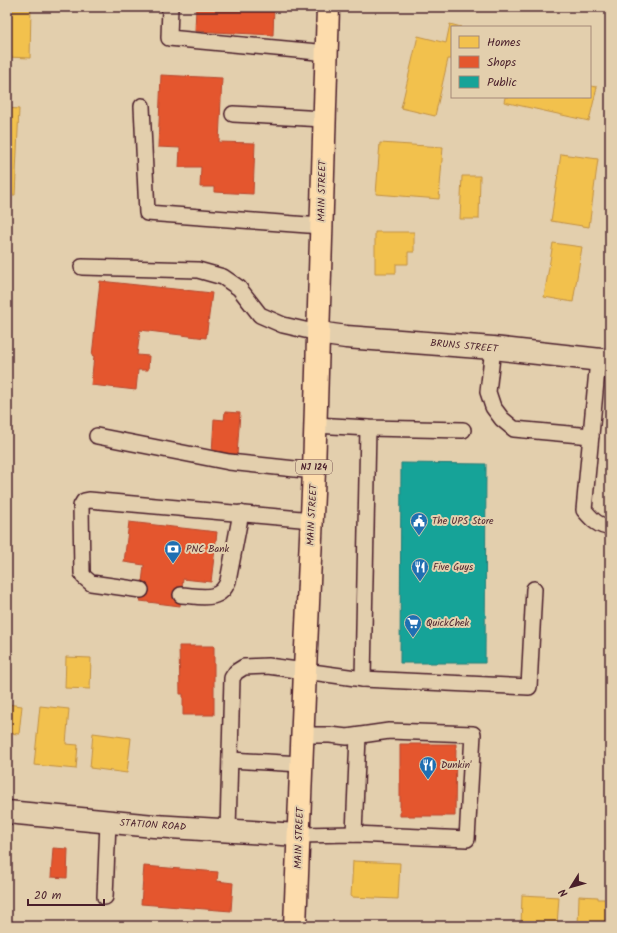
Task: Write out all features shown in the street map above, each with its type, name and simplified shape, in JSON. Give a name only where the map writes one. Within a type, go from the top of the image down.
[{"type":"main road","name":"MAIN STREET","points":[[295,926],[314,471],[324,119],[328,53],[328,7]]},
{"type":"street","name":"BRUNS STREET","points":[[318,333],[346,337],[493,348],[604,361]]},
{"type":"street","name":"STATION ROAD","points":[[7,812],[108,822],[298,835]]},
{"type":"lane","points":[[170,7],[169,38],[328,53]]},
{"type":"lane","points":[[142,106],[147,213],[321,226]]},
{"type":"lane","points":[[233,114],[324,119]]},
{"type":"lane","points":[[82,267],[198,270],[223,277],[239,288],[260,315],[283,325],[318,333]]},
{"type":"lane","points":[[493,348],[488,392],[493,407],[502,419],[514,429],[591,436]]},
{"type":"lane","points":[[604,361],[591,436],[584,510],[594,521],[606,527],[610,527]]},
{"type":"lane","points":[[315,425],[368,428],[463,430]]},
{"type":"lane","points":[[363,679],[368,428]]},
{"type":"lane","points":[[97,436],[229,462],[314,471]]},
{"type":"lane","points":[[141,590],[91,583],[84,577],[82,573],[81,506],[84,501],[89,500],[312,520]]},
{"type":"lane","points":[[181,595],[215,596],[225,588],[228,581],[241,513]]},
{"type":"lane","points":[[228,830],[232,678],[236,672],[244,667],[268,666],[363,679],[529,687],[534,589]]},
{"type":"lane","points":[[298,835],[354,834],[467,838],[473,734],[389,731],[347,737],[330,735],[303,735]]},
{"type":"lane","points":[[354,834],[358,736]]},
{"type":"lane","points":[[230,760],[301,764]]},
{"type":"lane","points":[[105,897],[108,822]]},
{"type":"building: Homes","points":[[7,7],[31,7],[30,58],[7,57]]},
{"type":"building: Homes","points":[[450,24],[457,26],[451,26],[451,59],[448,59],[435,116],[401,108],[418,36],[446,43]]},
{"type":"building: Homes","points":[[591,86],[597,87],[589,121],[504,102],[505,98],[591,98]]},
{"type":"building: Homes","points":[[7,108],[19,109],[15,195],[7,195]]},
{"type":"building: Homes","points":[[380,143],[443,147],[439,199],[376,194]]},
{"type":"building: Homes","points":[[561,154],[598,159],[589,227],[551,221]]},
{"type":"building: Homes","points":[[462,176],[480,176],[479,219],[460,219]]},
{"type":"building: Homes","points":[[610,206],[610,233],[607,233]]},
{"type":"building: Homes","points":[[375,232],[414,232],[414,252],[408,252],[408,264],[396,264],[396,273],[375,273]]},
{"type":"building: Homes","points":[[553,243],[582,247],[573,302],[544,297]]},
{"type":"building: Homes","points":[[66,657],[91,658],[90,689],[65,688]]},
{"type":"building: Homes","points":[[7,704],[22,706],[19,734],[7,733]]},
{"type":"building: Homes","points":[[40,706],[69,709],[66,744],[78,745],[76,769],[34,765]]},
{"type":"building: Homes","points":[[93,733],[131,738],[127,773],[90,768]]},
{"type":"building: Homes","points":[[609,847],[610,872],[608,872]]},
{"type":"building: Homes","points":[[353,861],[400,863],[398,899],[351,897]]},
{"type":"building: Homes","points":[[522,895],[559,897],[557,926],[521,926]]},
{"type":"building: Homes","points":[[579,896],[610,899],[610,926],[578,926]]},
{"type":"building: Shops","points":[[196,7],[274,7],[273,35],[195,31]]},
{"type":"building: Shops","points":[[161,75],[222,78],[219,142],[255,143],[253,194],[214,192],[214,187],[200,187],[201,167],[179,167],[180,148],[158,147]]},
{"type":"building: Shops","points":[[100,281],[212,293],[206,338],[140,330],[137,355],[149,356],[148,370],[138,370],[136,390],[91,385],[94,356],[92,356]]},
{"type":"building: Shops","points":[[225,412],[240,413],[237,455],[212,453],[214,419],[224,420]]},
{"type":"building: Shops","name":"PNC Bank","points":[[129,522],[217,532],[211,582],[183,579],[180,606],[140,601],[144,565],[124,562]]},
{"type":"building: Shops","points":[[179,646],[214,646],[214,715],[183,715],[183,694],[180,694]]},
{"type":"building: Shops","name":"Dunkin'","points":[[400,744],[456,744],[455,816],[400,816]]},
{"type":"building: Shops","points":[[53,848],[68,849],[67,878],[51,877]]},
{"type":"building: Shops","points":[[144,866],[218,872],[217,881],[233,883],[231,911],[141,904]]},
{"type":"building: Public","points":[[401,463],[486,464],[485,663],[400,663]]},
{"type":"place","name":"The UPS Store","points":[[419,536]]},
{"type":"place","name":"PNC Bank","points":[[173,564]]},
{"type":"place","name":"Five Guys","points":[[420,582]]},
{"type":"place","name":"QuickChek","points":[[413,638]]},
{"type":"place","name":"Dunkin'","points":[[428,780]]}]
